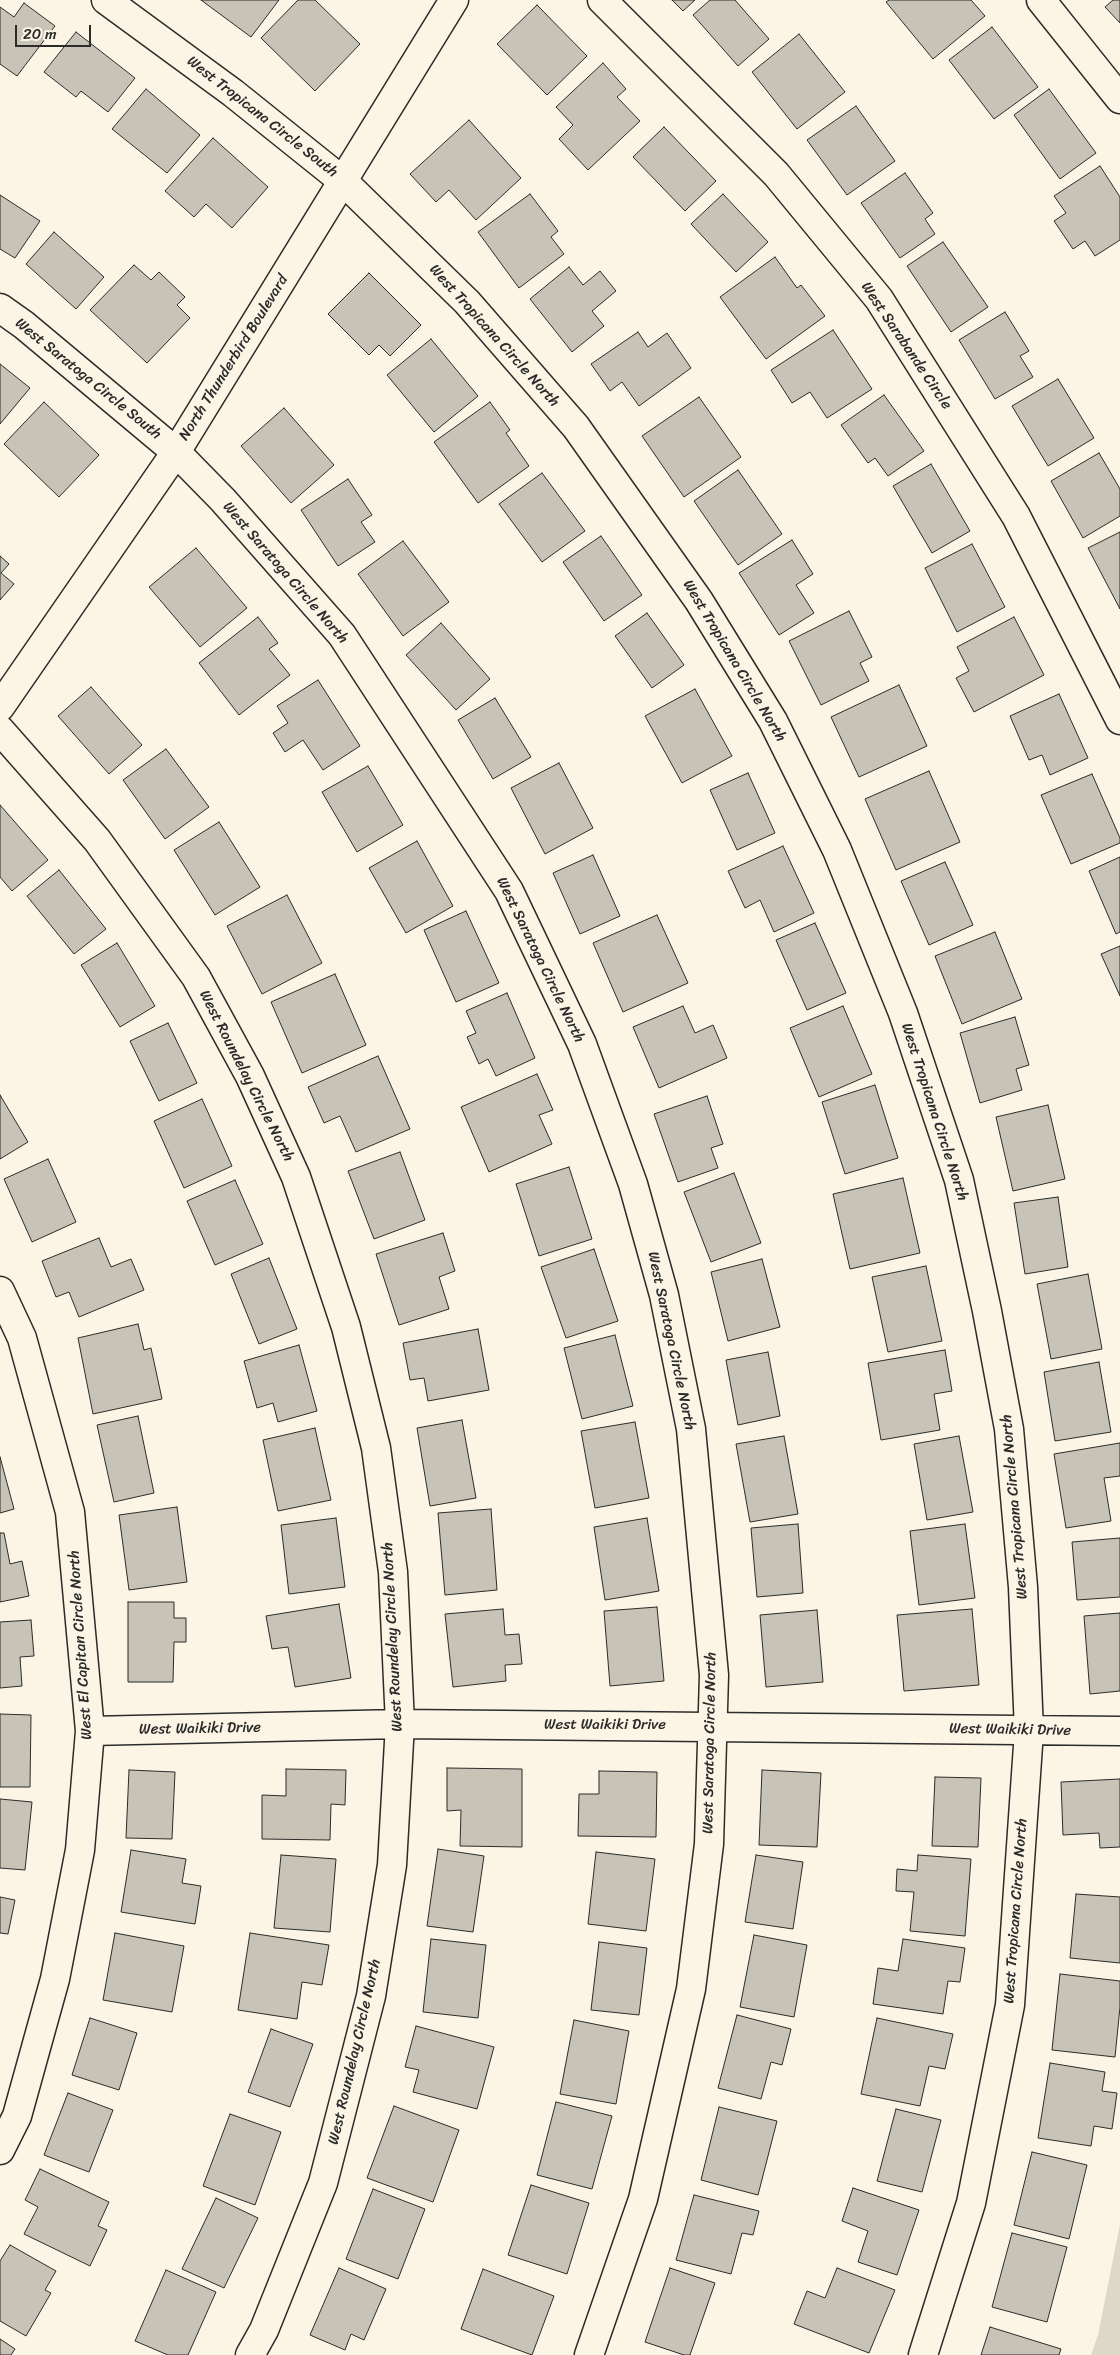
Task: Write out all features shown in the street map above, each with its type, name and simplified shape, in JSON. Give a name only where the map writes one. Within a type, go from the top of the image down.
[{"type":"street","name":"West Tropicana Circle South","points":[[106,0],[233,93],[344,182]]},
{"type":"street","name":"North Thunderbird Boulevard","points":[[0,708],[176,452],[344,182],[454,0]]},
{"type":"street","name":"West Sarabande Circle","points":[[602,0],[776,174],[879,299],[1016,516],[1120,720]]},
{"type":"street","points":[[1041,0],[1120,99]]},
{"type":"street","name":"West Tropicana Circle North","points":[[344,182],[467,302],[576,427],[699,601],[739,665],[773,721],[837,850],[903,1013],[959,1180],[1009,1429],[1024,1587],[1029,1731],[1010,2005],[971,2203],[923,2355]]},
{"type":"street","name":"West Saratoga Circle South","points":[[0,308],[24,325],[176,452]]},
{"type":"street","name":"West Saratoga Circle North","points":[[176,452],[223,500],[342,636],[509,891],[582,1044],[636,1194],[664,1295],[691,1429],[714,1674],[709,1844],[691,1989],[643,2199],[589,2355]]},
{"type":"street","name":"West Roundelay Circle North","points":[[0,730],[97,840],[196,977],[250,1076],[296,1177],[346,1327],[376,1448],[392,1572],[400,1724],[392,1865],[371,1996],[323,2183],[264,2330],[250,2355]]},
{"type":"street","name":"West El Capitan Circle North","points":[[0,1291],[22,1338],[70,1512],[90,1731],[80,1850],[55,1979],[17,2116],[0,2150]]},
{"type":"street","name":"West Waikiki Drive","points":[[90,1731],[400,1724],[1120,1731]]},
{"type":"shaded area","points":[[1120,2224],[1120,2355],[1091,2355],[1098,2335]]},
{"type":"building","points":[[201,0],[279,0],[251,37]]},
{"type":"building","points":[[298,0],[315,0],[360,44],[315,91],[261,38]]},
{"type":"building","points":[[672,0],[695,0],[683,11]]},
{"type":"building","points":[[710,0],[735,0],[769,39],[738,66],[693,15]]},
{"type":"building","points":[[889,0],[971,0],[985,16],[933,59],[886,2]]},
{"type":"building","points":[[1113,0],[1120,0],[1120,23],[1105,7]]},
{"type":"building","points":[[24,3],[55,26],[17,76],[0,64],[0,7],[14,17]]},
{"type":"building","points":[[537,5],[587,56],[547,95],[497,44]]},
{"type":"building","points":[[992,27],[1038,87],[994,119],[949,60]]},
{"type":"building","points":[[76,32],[135,78],[108,112],[81,91],[76,97],[44,72]]},
{"type":"building","points":[[799,34],[845,92],[797,129],[752,72]]},
{"type":"building","points":[[603,63],[626,89],[617,97],[640,121],[588,170],[559,139],[573,125],[556,107]]},
{"type":"building","points":[[146,89],[200,135],[167,173],[112,129]]},
{"type":"building","points":[[1049,89],[1096,153],[1060,179],[1014,115]]},
{"type":"building","points":[[856,106],[895,161],[847,195],[807,140]]},
{"type":"building","points":[[469,120],[521,178],[476,220],[449,190],[436,202],[410,174]]},
{"type":"building","points":[[664,127],[716,181],[685,211],[633,157]]},
{"type":"building","points":[[213,138],[268,187],[232,228],[206,204],[194,217],[165,191]]},
{"type":"building","points":[[1100,166],[1120,197],[1120,240],[1095,256],[1085,241],[1073,249],[1054,221],[1066,213],[1054,196]]},
{"type":"building","points":[[905,173],[933,213],[925,219],[935,234],[900,258],[861,203]]},
{"type":"building","points":[[530,194],[558,231],[551,237],[564,254],[519,288],[478,232]]},
{"type":"building","points":[[723,194],[768,242],[736,272],[691,224]]},
{"type":"building","points":[[0,195],[40,221],[15,258],[0,249]]},
{"type":"building","points":[[54,232],[104,277],[76,309],[26,264]]},
{"type":"building","points":[[943,242],[988,307],[951,332],[907,266]]},
{"type":"building","points":[[775,257],[797,288],[801,285],[825,316],[766,359],[720,297]]},
{"type":"building","points":[[134,265],[151,280],[159,272],[185,297],[177,305],[190,318],[147,363],[90,310]]},
{"type":"building","points":[[569,267],[583,285],[600,271],[616,291],[592,311],[604,326],[572,352],[530,299]]},
{"type":"building","points":[[369,273],[421,325],[390,356],[379,345],[369,355],[328,314]]},
{"type":"building","points":[[1005,312],[1029,351],[1020,356],[1033,377],[995,399],[959,340]]},
{"type":"building","points":[[833,330],[872,389],[827,418],[810,392],[792,403],[771,370]]},
{"type":"building","points":[[638,332],[648,347],[667,333],[691,368],[639,406],[622,382],[610,391],[591,364]]},
{"type":"building","points":[[431,339],[478,396],[434,432],[387,375]]},
{"type":"building","points":[[0,364],[30,388],[0,424]]},
{"type":"building","points":[[1058,379],[1094,438],[1048,466],[1012,406]]},
{"type":"building","points":[[884,395],[924,451],[888,476],[875,458],[868,463],[841,425]]},
{"type":"building","points":[[699,397],[741,457],[684,497],[642,436]]},
{"type":"building","points":[[44,402],[99,455],[59,497],[4,444]]},
{"type":"building","points":[[490,402],[510,430],[506,433],[529,466],[478,503],[434,442]]},
{"type":"building","points":[[284,408],[334,465],[291,503],[241,446]]},
{"type":"building","points":[[1099,453],[1120,489],[1120,516],[1083,538],[1051,481]]},
{"type":"building","points":[[931,464],[970,531],[932,553],[893,486]]},
{"type":"building","points":[[738,470],[782,534],[738,565],[694,501]]},
{"type":"building","points":[[542,473],[585,531],[542,562],[499,504]]},
{"type":"building","points":[[348,479],[372,515],[361,522],[375,542],[338,566],[301,510]]},
{"type":"building","points":[[1120,532],[1120,609],[1088,548]]},
{"type":"building","points":[[601,536],[642,595],[604,621],[563,562]]},
{"type":"building","points":[[792,540],[813,574],[796,585],[814,613],[779,635],[739,573]]},
{"type":"building","points":[[403,541],[449,602],[403,636],[358,574]]},
{"type":"building","points":[[972,544],[1005,607],[957,632],[925,568]]},
{"type":"building","points":[[196,548],[247,608],[200,647],[149,587]]},
{"type":"building","points":[[0,556],[9,564],[1,573],[14,584],[0,600]]},
{"type":"building","points":[[849,611],[872,657],[860,663],[869,681],[821,705],[789,641]]},
{"type":"building","points":[[647,613],[684,665],[652,688],[615,636]]},
{"type":"building","points":[[258,617],[278,643],[269,649],[290,675],[239,715],[199,663]]},
{"type":"building","points":[[1014,617],[1044,675],[974,712],[956,678],[969,671],[957,647]]},
{"type":"building","points":[[441,623],[490,679],[456,710],[406,655]]},
{"type":"building","points":[[318,680],[360,746],[323,770],[303,740],[285,752],[273,733],[288,723],[277,706]]},
{"type":"building","points":[[899,685],[927,746],[859,777],[831,717]]},
{"type":"building","points":[[91,687],[142,745],[109,774],[58,716]]},
{"type":"building","points":[[695,689],[732,756],[682,783],[645,716]]},
{"type":"building","points":[[1059,694],[1088,758],[1050,775],[1042,755],[1029,760],[1010,716]]},
{"type":"building","points":[[495,698],[531,757],[493,779],[458,720]]},
{"type":"building","points":[[166,749],[209,807],[165,839],[123,780]]},
{"type":"building","points":[[559,763],[593,828],[545,854],[511,788]]},
{"type":"building","points":[[368,766],[403,825],[357,852],[322,792]]},
{"type":"building","points":[[929,771],[960,842],[896,870],[865,799]]},
{"type":"building","points":[[748,773],[775,833],[737,850],[710,790]]},
{"type":"building","points":[[1092,774],[1120,838],[1120,843],[1071,864],[1041,795]]},
{"type":"building","points":[[0,805],[48,860],[12,891],[0,877]]},
{"type":"building","points":[[219,822],[260,887],[215,915],[174,850]]},
{"type":"building","points":[[417,841],[453,906],[406,933],[369,868]]},
{"type":"building","points":[[783,846],[814,913],[774,932],[760,900],[745,908],[728,871]]},
{"type":"building","points":[[593,855],[620,916],[580,934],[553,873]]},
{"type":"building","points":[[1120,857],[1120,932],[1116,934],[1089,871]]},
{"type":"building","points":[[945,862],[973,925],[929,945],[901,881]]},
{"type":"building","points":[[59,870],[106,929],[74,954],[27,896]]},
{"type":"building","points":[[287,895],[322,963],[262,994],[227,926]]},
{"type":"building","points":[[466,911],[499,983],[456,1002],[424,930]]},
{"type":"building","points":[[657,915],[688,983],[623,1012],[593,943]]},
{"type":"building","points":[[815,923],[846,993],[807,1010],[776,940]]},
{"type":"building","points":[[995,932],[1022,999],[962,1024],[935,956]]},
{"type":"building","points":[[117,943],[155,1006],[120,1027],[81,965]]},
{"type":"building","points":[[1120,946],[1120,996],[1101,954]]},
{"type":"building","points":[[335,974],[366,1045],[302,1073],[271,1002]]},
{"type":"building","points":[[507,993],[535,1058],[496,1076],[488,1059],[479,1064],[467,1037],[476,1033],[466,1011]]},
{"type":"building","points":[[683,1006],[695,1033],[713,1025],[727,1058],[659,1088],[633,1027]]},
{"type":"building","points":[[843,1006],[872,1074],[819,1097],[790,1028]]},
{"type":"building","points":[[1015,1017],[1029,1065],[1016,1069],[1022,1090],[980,1103],[960,1033]]},
{"type":"building","points":[[168,1023],[197,1083],[159,1101],[130,1041]]},
{"type":"building","points":[[378,1056],[410,1129],[356,1152],[340,1116],[324,1123],[308,1087]]},
{"type":"building","points":[[537,1074],[553,1110],[539,1115],[552,1144],[489,1172],[461,1107]]},
{"type":"building","points":[[875,1085],[898,1158],[845,1174],[822,1102]]},
{"type":"building","points":[[0,1095],[28,1142],[0,1159]]},
{"type":"building","points":[[707,1096],[723,1144],[711,1148],[718,1168],[678,1182],[654,1114]]},
{"type":"building","points":[[202,1099],[232,1166],[184,1188],[154,1121]]},
{"type":"building","points":[[1048,1105],[1065,1179],[1013,1191],[996,1117]]},
{"type":"building","points":[[400,1152],[425,1220],[374,1239],[348,1171]]},
{"type":"building","points":[[48,1159],[76,1222],[32,1242],[4,1179]]},
{"type":"building","points":[[569,1167],[592,1239],[539,1256],[516,1184]]},
{"type":"building","points":[[734,1173],[761,1243],[711,1262],[684,1192]]},
{"type":"building","points":[[903,1178],[920,1253],[850,1269],[833,1194]]},
{"type":"building","points":[[235,1180],[263,1244],[215,1265],[187,1201]]},
{"type":"building","points":[[1058,1197],[1068,1267],[1025,1274],[1014,1203]]},
{"type":"building","points":[[443,1233],[455,1271],[439,1277],[449,1309],[399,1325],[376,1254]]},
{"type":"building","points":[[99,1238],[111,1267],[131,1259],[144,1290],[79,1317],[69,1292],[56,1297],[42,1261]]},
{"type":"building","points":[[594,1249],[618,1321],[566,1338],[541,1267]]},
{"type":"building","points":[[269,1258],[297,1329],[259,1344],[231,1274]]},
{"type":"building","points":[[762,1259],[780,1327],[728,1341],[711,1272]]},
{"type":"building","points":[[926,1266],[942,1341],[888,1352],[872,1277]]},
{"type":"building","points":[[1088,1274],[1102,1349],[1051,1359],[1037,1284]]},
{"type":"building","points":[[138,1324],[144,1350],[151,1348],[162,1399],[93,1414],[78,1338]]},
{"type":"building","points":[[478,1329],[489,1390],[428,1401],[424,1378],[410,1380],[403,1343]]},
{"type":"building","points":[[615,1335],[633,1406],[582,1419],[564,1348]]},
{"type":"building","points":[[299,1345],[317,1411],[278,1422],[273,1403],[257,1408],[244,1361]]},
{"type":"building","points":[[945,1350],[952,1391],[934,1394],[940,1430],[881,1440],[868,1363]]},
{"type":"building","points":[[768,1352],[780,1416],[738,1425],[726,1360]]},
{"type":"building","points":[[1099,1362],[1111,1432],[1055,1441],[1044,1372]]},
{"type":"building","points":[[138,1416],[154,1493],[114,1502],[97,1425]]},
{"type":"building","points":[[462,1420],[476,1498],[430,1506],[417,1428]]},
{"type":"building","points":[[635,1422],[649,1498],[595,1508],[581,1431]]},
{"type":"building","points":[[315,1428],[331,1500],[278,1511],[263,1440]]},
{"type":"building","points":[[784,1436],[798,1514],[750,1522],[736,1444]]},
{"type":"building","points":[[959,1436],[973,1512],[927,1520],[914,1444]]},
{"type":"building","points":[[1120,1443],[1120,1476],[1104,1478],[1111,1521],[1066,1528],[1054,1454]]},
{"type":"building","points":[[0,1457],[14,1509],[0,1513]]},
{"type":"building","points":[[177,1507],[187,1582],[129,1590],[119,1515]]},
{"type":"building","points":[[491,1509],[497,1590],[445,1595],[438,1513]]},
{"type":"building","points":[[336,1518],[345,1587],[289,1594],[281,1525]]},
{"type":"building","points":[[647,1518],[659,1591],[605,1600],[594,1527]]},
{"type":"building","points":[[798,1524],[803,1593],[757,1597],[751,1528]]},
{"type":"building","points":[[965,1524],[975,1598],[919,1605],[910,1531]]},
{"type":"building","points":[[0,1533],[4,1533],[10,1564],[22,1561],[29,1596],[0,1602]]},
{"type":"building","points":[[1120,1538],[1120,1597],[1077,1600],[1072,1542]]},
{"type":"building","points":[[128,1602],[174,1602],[174,1618],[186,1618],[186,1642],[174,1642],[173,1682],[128,1682]]},
{"type":"building","points":[[339,1604],[351,1678],[295,1687],[288,1647],[272,1649],[266,1616]]},
{"type":"building","points":[[657,1607],[664,1681],[610,1686],[604,1611]]},
{"type":"building","points":[[503,1609],[505,1635],[519,1634],[522,1664],[505,1665],[506,1681],[453,1687],[445,1614]]},
{"type":"building","points":[[972,1609],[979,1685],[904,1691],[897,1615]]},
{"type":"building","points":[[817,1610],[823,1682],[766,1687],[760,1615]]},
{"type":"building","points":[[1120,1613],[1120,1691],[1090,1694],[1084,1616]]},
{"type":"building","points":[[31,1620],[34,1656],[20,1657],[22,1686],[0,1688],[0,1622]]},
{"type":"building","points":[[0,1714],[31,1715],[30,1787],[0,1787]]},
{"type":"building","points":[[447,1768],[522,1769],[522,1847],[460,1846],[461,1810],[447,1811]]},
{"type":"building","points":[[286,1769],[346,1770],[345,1805],[331,1804],[330,1840],[262,1839],[262,1795],[286,1796]]},
{"type":"building","points":[[129,1770],[175,1772],[172,1839],[126,1838]]},
{"type":"building","points":[[762,1770],[821,1773],[817,1847],[759,1845]]},
{"type":"building","points":[[599,1771],[657,1772],[656,1837],[578,1836],[579,1794],[599,1794]]},
{"type":"building","points":[[935,1777],[981,1778],[978,1847],[932,1846]]},
{"type":"building","points":[[1120,1779],[1120,1847],[1100,1848],[1099,1833],[1063,1835],[1061,1782]]},
{"type":"building","points":[[0,1799],[32,1802],[25,1870],[0,1868]]},
{"type":"building","points":[[438,1849],[484,1856],[473,1932],[427,1926]]},
{"type":"building","points":[[131,1850],[186,1859],[182,1883],[201,1886],[195,1924],[121,1912]]},
{"type":"building","points":[[596,1852],[655,1859],[646,1931],[588,1924]]},
{"type":"building","points":[[281,1855],[336,1859],[330,1932],[274,1928]]},
{"type":"building","points":[[756,1855],[803,1862],[793,1929],[745,1922]]},
{"type":"building","points":[[918,1855],[971,1859],[965,1936],[910,1931],[914,1892],[896,1891],[897,1869],[917,1871]]},
{"type":"building","points":[[1076,1894],[1120,1897],[1120,1963],[1070,1958]]},
{"type":"building","points":[[0,1897],[15,1900],[8,1934],[0,1933]]},
{"type":"building","points":[[115,1933],[184,1946],[172,2012],[103,2000]]},
{"type":"building","points":[[250,1933],[329,1945],[322,1985],[302,1982],[297,2019],[238,2010]]},
{"type":"building","points":[[754,1935],[807,1945],[794,2017],[740,2007]]},
{"type":"building","points":[[431,1939],[486,1945],[478,2018],[423,2012]]},
{"type":"building","points":[[903,1939],[965,1948],[960,1982],[948,1981],[943,2014],[873,2004],[878,1968],[898,1971]]},
{"type":"building","points":[[599,1942],[647,1948],[639,2015],[591,2010]]},
{"type":"building","points":[[1060,1974],[1120,1981],[1120,2007],[1115,2057],[1052,2050]]},
{"type":"building","points":[[737,2015],[791,2029],[782,2065],[771,2062],[761,2099],[718,2088]]},
{"type":"building","points":[[90,2018],[137,2033],[119,2090],[72,2075]]},
{"type":"building","points":[[877,2018],[953,2034],[945,2069],[929,2066],[920,2106],[861,2094]]},
{"type":"building","points":[[574,2020],[629,2031],[616,2104],[560,2094]]},
{"type":"building","points":[[416,2026],[494,2047],[477,2109],[413,2092],[419,2070],[405,2067]]},
{"type":"building","points":[[271,2029],[313,2044],[290,2107],[248,2092]]},
{"type":"building","points":[[1050,2063],[1105,2072],[1102,2091],[1117,2093],[1112,2129],[1094,2126],[1091,2146],[1038,2138]]},
{"type":"building","points":[[68,2093],[113,2110],[89,2172],[44,2155]]},
{"type":"building","points":[[556,2102],[612,2116],[592,2189],[537,2175]]},
{"type":"building","points":[[394,2106],[459,2130],[433,2202],[367,2178]]},
{"type":"building","points":[[719,2107],[777,2121],[758,2195],[701,2180]]},
{"type":"building","points":[[896,2109],[941,2120],[922,2192],[877,2181]]},
{"type":"building","points":[[230,2114],[281,2132],[255,2205],[203,2186]]},
{"type":"building","points":[[1032,2152],[1087,2165],[1069,2239],[1014,2225]]},
{"type":"building","points":[[40,2169],[109,2202],[98,2226],[107,2230],[90,2266],[24,2234],[38,2207],[25,2200]]},
{"type":"building","points":[[531,2185],[589,2203],[567,2274],[508,2255]]},
{"type":"building","points":[[853,2188],[919,2210],[897,2275],[858,2262],[868,2231],[842,2221]]},
{"type":"building","points":[[373,2189],[425,2209],[398,2279],[346,2259]]},
{"type":"building","points":[[694,2195],[759,2211],[753,2235],[742,2233],[731,2274],[676,2260]]},
{"type":"building","points":[[216,2198],[258,2218],[224,2288],[182,2269]]},
{"type":"building","points":[[1012,2233],[1067,2247],[1047,2322],[992,2307]]},
{"type":"building","points":[[10,2245],[56,2271],[45,2290],[51,2293],[26,2336],[0,2321],[0,2261]]},
{"type":"building","points":[[339,2268],[386,2289],[364,2340],[351,2334],[345,2350],[310,2335]]},
{"type":"building","points":[[670,2268],[715,2283],[690,2355],[684,2355],[645,2342]]},
{"type":"building","points":[[837,2268],[895,2290],[869,2353],[794,2324],[807,2291],[825,2298]]},
{"type":"building","points":[[483,2269],[554,2296],[532,2355],[461,2329]]},
{"type":"building","points":[[166,2270],[216,2292],[188,2355],[168,2355],[135,2341]]},
{"type":"building","points":[[990,2327],[1061,2349],[1059,2355],[981,2355]]},
{"type":"building","points":[[0,2339],[15,2349],[11,2355],[0,2355]]}]
